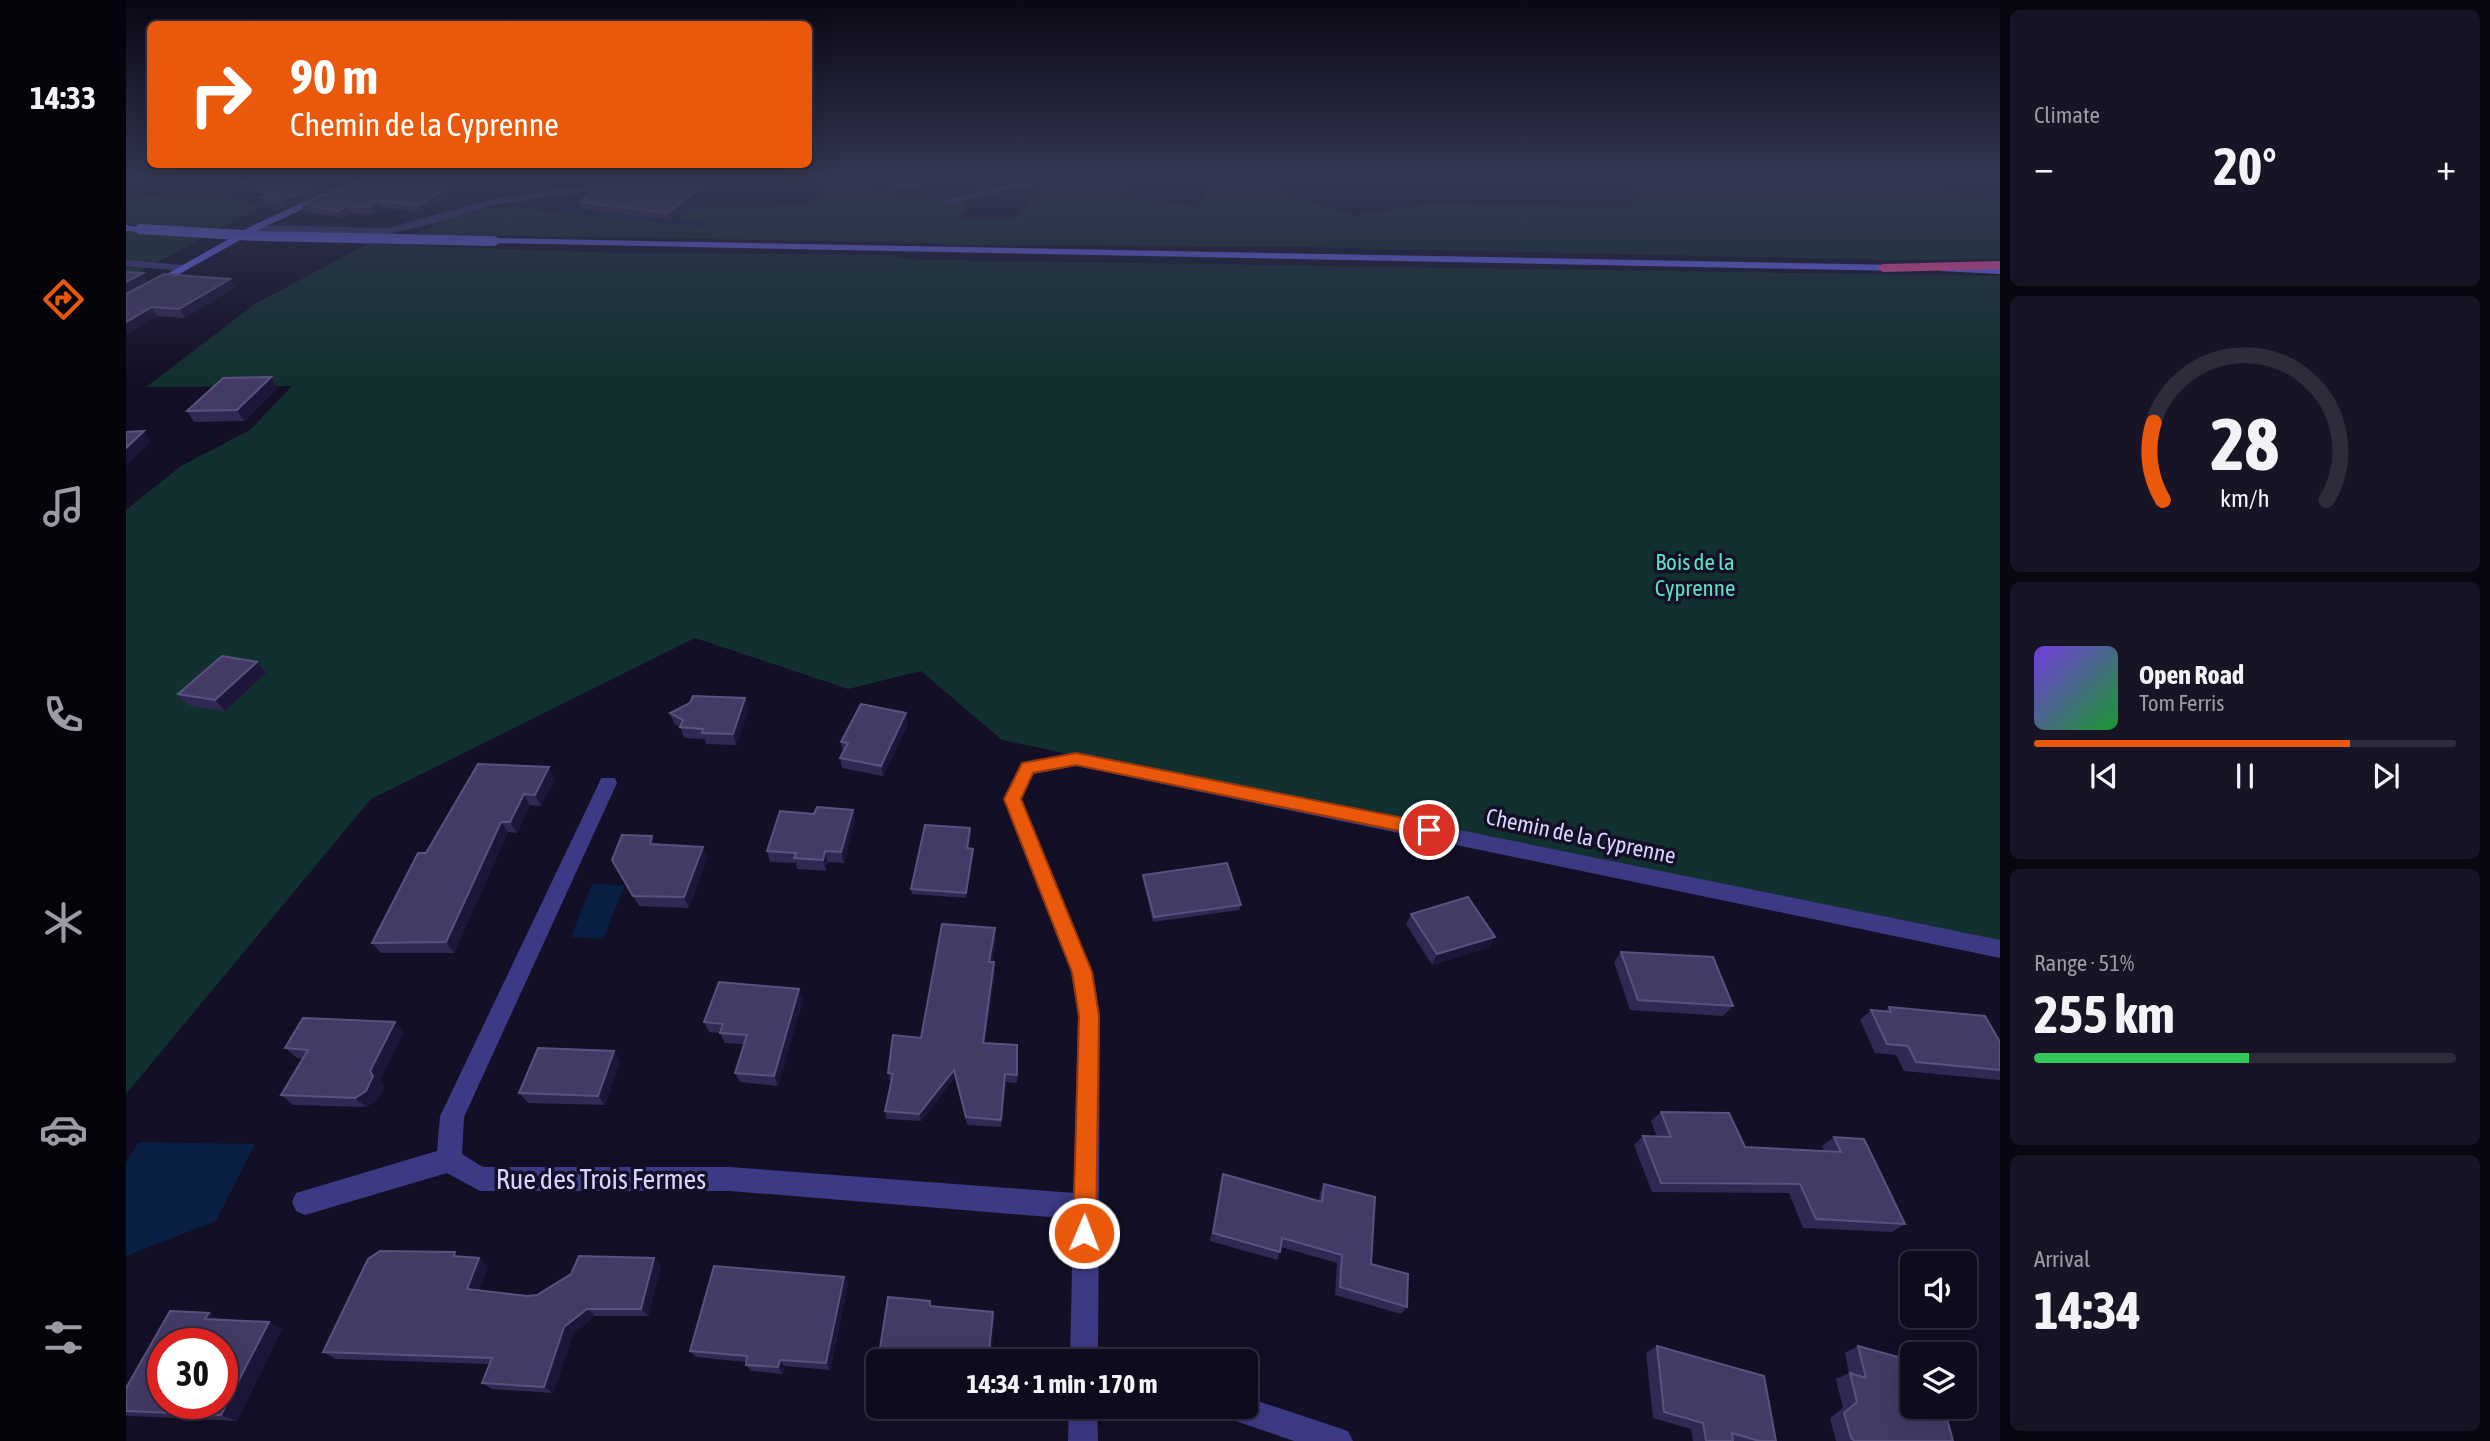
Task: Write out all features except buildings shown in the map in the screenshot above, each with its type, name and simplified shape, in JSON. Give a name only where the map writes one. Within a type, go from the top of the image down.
[{"type":"highway","points":[[1883,268],[2000,265]]},
{"type":"main road","points":[[126,301],[228,243]]},
{"type":"main road","points":[[610,243],[2000,271]]},
{"type":"street","points":[[126,263],[184,268]]},
{"type":"street","name":"Chemin de la Cyprenne","points":[[1085,1208],[1089,1016],[1082,972],[1012,799],[1027,768],[1076,759],[2000,948]]},
{"type":"street","points":[[305,1202],[449,1160],[452,1116],[608,783]]},
{"type":"street","name":"Rue des Trois Fermes","points":[[449,1160],[480,1179],[730,1179],[1085,1208]]},
{"type":"street","points":[[1084,1349],[1085,1208]]},
{"type":"street","points":[[1258,1415],[1338,1441]]},
{"type":"street","points":[[1083,1419],[1083,1441]]},
{"type":"green space","points":[[126,243],[193,243],[131,277],[126,276]]},
{"type":"green space","points":[[938,243],[2000,243],[2000,259],[1893,260],[1298,247]]},
{"type":"green space","name":"Bois de la Cyprenne","points":[[367,244],[616,253],[892,255],[908,259],[935,260],[2000,276],[2000,948],[1002,740],[921,671],[848,689],[695,638],[371,799],[126,1094],[126,510],[181,466],[250,430],[292,386],[146,387],[255,304]]},
{"type":"water","points":[[592,884],[625,885],[603,939],[571,937]]},
{"type":"water","points":[[139,1142],[255,1144],[216,1221],[126,1256],[126,1163]]},
{"type":"route","points":[[1084,1233],[1089,1016],[1082,972],[1012,799],[1027,768],[1076,759],[1429,830]]}]
